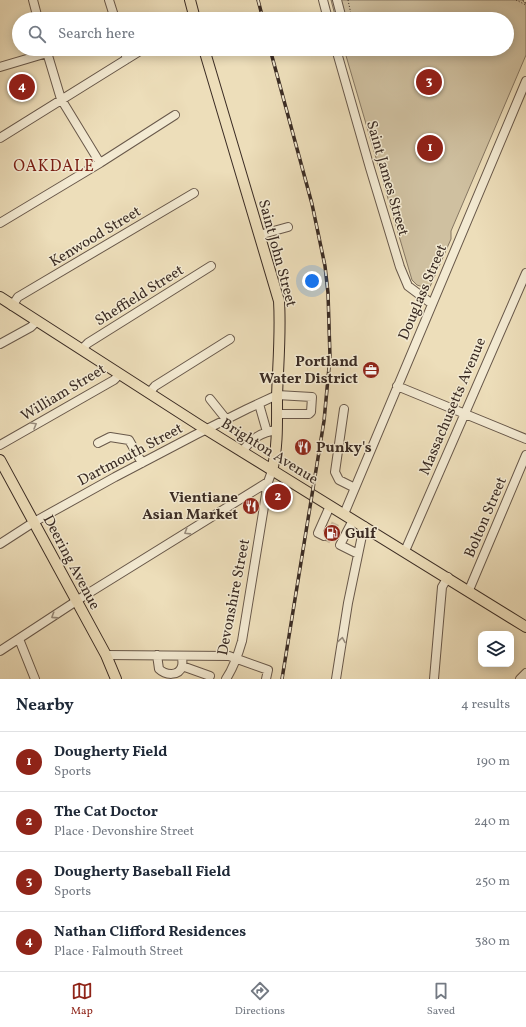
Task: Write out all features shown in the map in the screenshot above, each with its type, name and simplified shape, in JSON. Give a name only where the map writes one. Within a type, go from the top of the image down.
[{"type":"main road","points":[[190,0],[193,12]]},
{"type":"main road","name":"Saint John Street","points":[[206,56],[278,301],[280,328],[278,395],[277,414],[272,431],[276,452],[272,471]]},
{"type":"main road","name":"Brighton Avenue","points":[[0,297],[272,471],[526,626]]},
{"type":"main road","name":"Deering Avenue","points":[[0,460],[106,655],[116,679]]},
{"type":"street","points":[[33,0],[36,12]]},
{"type":"street","points":[[109,0],[113,12]]},
{"type":"street","points":[[323,0],[326,12]]},
{"type":"street","points":[[338,0],[341,12]]},
{"type":"street","points":[[0,67],[32,56]]},
{"type":"street","points":[[48,56],[61,99],[100,163]]},
{"type":"street","points":[[0,138],[132,56]]},
{"type":"street","name":"Saint James Street","points":[[338,56],[400,267],[408,286],[432,304]]},
{"type":"street","name":"Douglass Street","points":[[344,514],[526,81]]},
{"type":"street","points":[[0,223],[100,163],[175,115]]},
{"type":"street","name":"Kenwood Street","points":[[12,306],[18,297],[194,193]]},
{"type":"street","points":[[259,235],[288,227]]},
{"type":"street","name":"Sheffield Street","points":[[82,349],[88,343],[211,266]]},
{"type":"street","name":"Massachusetts Avenue","points":[[405,551],[526,273]]},
{"type":"street","points":[[0,344],[31,327],[37,321]]},
{"type":"street","points":[[149,393],[155,386],[230,339]]},
{"type":"street","name":"William Street","points":[[0,445],[114,380],[120,374]]},
{"type":"street","points":[[397,386],[526,439]]},
{"type":"street","points":[[277,414],[309,414],[311,412],[312,397],[278,395]]},
{"type":"street","name":"Dartmouth Street","points":[[0,544],[34,522],[142,463],[226,419],[278,395]]},
{"type":"street","points":[[210,399],[226,419]]},
{"type":"street","points":[[242,452],[252,438],[272,431],[259,404]]},
{"type":"street","points":[[344,409],[335,472],[339,480],[355,488]]},
{"type":"street","points":[[98,443],[110,437],[129,440],[142,463]]},
{"type":"street","name":"Bolton Street","points":[[469,590],[526,455]]},
{"type":"street","name":"Devonshire Street","points":[[226,679],[237,659],[244,626],[268,482],[272,471]]},
{"type":"street","points":[[0,651],[76,601],[268,482]]},
{"type":"street","points":[[325,528],[330,506]]},
{"type":"street","points":[[353,520],[340,537],[358,554]]},
{"type":"street","points":[[336,679],[348,603],[364,526]]},
{"type":"street","points":[[434,679],[442,587],[448,577]]},
{"type":"street","points":[[19,639],[35,679]]},
{"type":"street","points":[[106,655],[229,656],[268,670],[266,679]]},
{"type":"street","points":[[157,656],[158,666],[161,671],[165,673],[176,673],[182,666],[182,656]]},
{"type":"street","points":[[182,666],[210,676]]},
{"type":"street","points":[[520,679],[526,673]]},
{"type":"path","points":[[348,0],[351,12]]},
{"type":"path","points":[[516,0],[526,4]]},
{"type":"path","points":[[523,0],[526,4]]},
{"type":"shaded area","points":[[331,0],[522,0],[526,4],[526,55],[451,231],[451,239],[429,289],[417,285],[412,280],[346,56],[514,56],[514,12],[334,12]]},
{"type":"tunnel","points":[[330,525],[340,530]]},
{"type":"tunnel","points":[[327,530],[337,535]]},
{"type":"tunnel","points":[[324,536],[334,541]]},
{"type":"railway","points":[[258,0],[261,12]]},
{"type":"railway","points":[[272,56],[312,204],[325,266],[328,293],[330,357],[324,421],[282,679]]},
{"type":"place","name":"Dougherty Baseball Field","points":[[429,82]]},
{"type":"place","name":"Nathan Clifford Residences","points":[[22,87]]},
{"type":"place","name":"Dougherty Field","points":[[430,148]]},
{"type":"place","name":"Portland Water District","points":[[371,370]]},
{"type":"place","name":"Punky's","points":[[303,447]]},
{"type":"place","name":"The Cat Doctor","points":[[278,497]]},
{"type":"place","name":"Vientiane Asian Market","points":[[251,506]]},
{"type":"place","name":"Gulf","points":[[332,533]]},
{"type":"district","name":"OAKDALE","points":[[54,165]]}]
